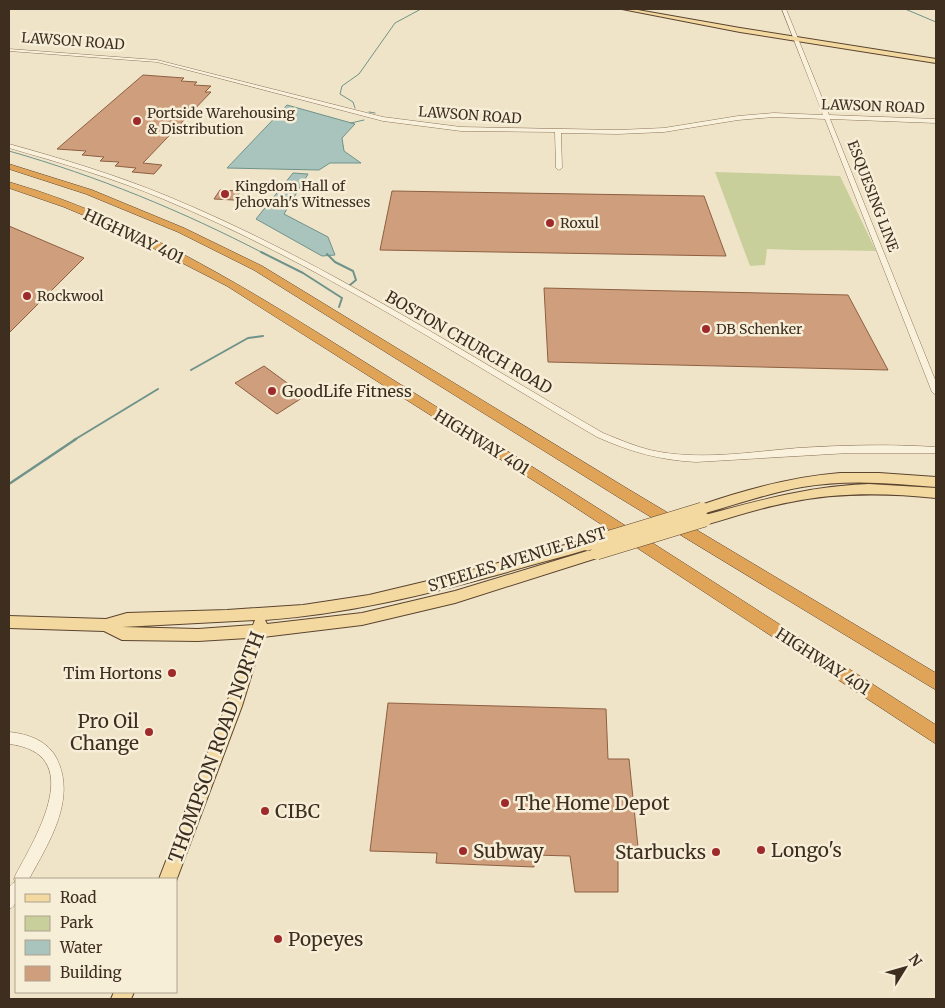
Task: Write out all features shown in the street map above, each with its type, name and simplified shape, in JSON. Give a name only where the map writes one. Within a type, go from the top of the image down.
[{"type":"highway","name":"HIGHWAY 401","points":[[9,166],[90,192],[181,230],[258,268],[623,493],[936,682]]},
{"type":"highway","name":"HIGHWAY 401","points":[[9,185],[67,205],[117,226],[231,284],[563,492],[936,735]]},
{"type":"main road","points":[[625,9],[936,61]]},
{"type":"main road","points":[[767,34],[788,32],[791,27]]},
{"type":"main road","points":[[800,49],[813,44],[830,44]]},
{"type":"main road","name":"STEELES AVENUE EAST","points":[[106,624],[122,634],[198,635],[258,631],[371,617],[455,596],[592,549],[704,515],[784,485],[819,480],[882,478],[936,482]]},
{"type":"main road","name":"STEELES AVENUE EAST","points":[[704,515],[801,495],[842,490],[885,489],[936,493]]},
{"type":"main road","name":"STEELES AVENUE EAST","points":[[9,622],[106,624],[127,619],[303,611],[369,601],[592,549]]},
{"type":"main road","name":"THOMPSON ROAD NORTH","points":[[168,878],[234,706],[262,614]]},
{"type":"street","name":"ESQUESING LINE","points":[[784,9],[936,392]]},
{"type":"street","name":"LAWSON ROAD","points":[[9,50],[136,58],[168,62],[383,119],[461,129],[558,132],[664,130],[738,118],[774,115],[936,121]]},
{"type":"street","points":[[558,132],[559,168]]},
{"type":"street","name":"BOSTON CHURCH ROAD","points":[[9,146],[78,166],[122,182],[241,232],[323,275],[600,435],[635,450],[666,458],[706,460],[878,448],[936,450]]},
{"type":"street","points":[[9,738],[21,739],[41,747],[53,764],[59,787],[53,816],[22,878]]},
{"type":"street","points":[[9,902],[15,891]]},
{"type":"green space","points":[[715,172],[840,176],[876,251],[767,249],[765,265],[750,266]]},
{"type":"water","points":[[287,105],[355,124],[342,138],[344,151],[361,163],[330,163],[319,170],[227,168]]},
{"type":"water","points":[[293,173],[308,174],[284,214],[328,237],[335,255],[322,256],[256,219]]},
{"type":"building","name":"Portside Warehousing & Distribution","points":[[143,75],[184,78],[181,81],[197,82],[194,85],[211,86],[205,92],[211,92],[143,163],[162,165],[154,174],[132,172],[136,168],[115,166],[119,162],[100,161],[104,157],[82,155],[86,151],[57,149]]},
{"type":"building","name":"Kingdom Hall of Jehovah's Witnesses","points":[[220,190],[241,191],[234,200],[214,199]]},
{"type":"building","name":"Roxul","points":[[392,191],[704,196],[726,256],[380,250]]},
{"type":"building","name":"Rockwool","points":[[9,226],[84,258],[9,333]]},
{"type":"building","name":"DB Schenker","points":[[544,288],[848,295],[888,370],[548,362]]},
{"type":"building","name":"GoodLife Fitness","points":[[264,366],[305,396],[277,414],[235,383]]},
{"type":"building","name":"The Home Depot","points":[[388,703],[606,709],[608,759],[629,759],[638,847],[618,848],[618,892],[575,892],[570,856],[534,855],[534,867],[436,863],[437,853],[370,851]]},
{"type":"waterway","points":[[355,108],[353,102],[340,94],[342,86],[359,74],[395,23],[421,9]]},
{"type":"waterway","points":[[905,9],[936,22]]},
{"type":"waterway","points":[[369,112],[375,113]]},
{"type":"waterway","points":[[351,123],[364,120]]},
{"type":"waterway","points":[[9,151],[107,183],[202,223],[263,253]]},
{"type":"waterway","points":[[263,253],[303,273],[342,298],[339,307]]},
{"type":"waterway","points":[[327,254],[335,262],[353,271],[356,280],[350,285]]},
{"type":"waterway","points":[[191,370],[248,338],[263,336]]},
{"type":"waterway","points":[[74,440],[158,389]]},
{"type":"waterway","points":[[9,484],[76,439]]},
{"type":"place","name":"Portside Warehousing & Distribution","points":[[137,121]]},
{"type":"place","name":"Kingdom Hall of Jehovah's Witnesses","points":[[225,194]]},
{"type":"place","name":"Roxul","points":[[550,223]]},
{"type":"place","name":"Rockwool","points":[[27,296]]},
{"type":"place","name":"DB Schenker","points":[[706,329]]},
{"type":"place","name":"GoodLife Fitness","points":[[272,391]]},
{"type":"place","name":"Tim Hortons","points":[[172,673]]},
{"type":"place","name":"Pro Oil Change","points":[[149,732]]},
{"type":"place","name":"The Home Depot","points":[[505,803]]},
{"type":"place","name":"CIBC","points":[[265,811]]},
{"type":"place","name":"Longo's","points":[[761,850]]},
{"type":"place","name":"Subway","points":[[463,851]]},
{"type":"place","name":"Starbucks","points":[[716,852]]},
{"type":"place","name":"Popeyes","points":[[278,939]]}]
